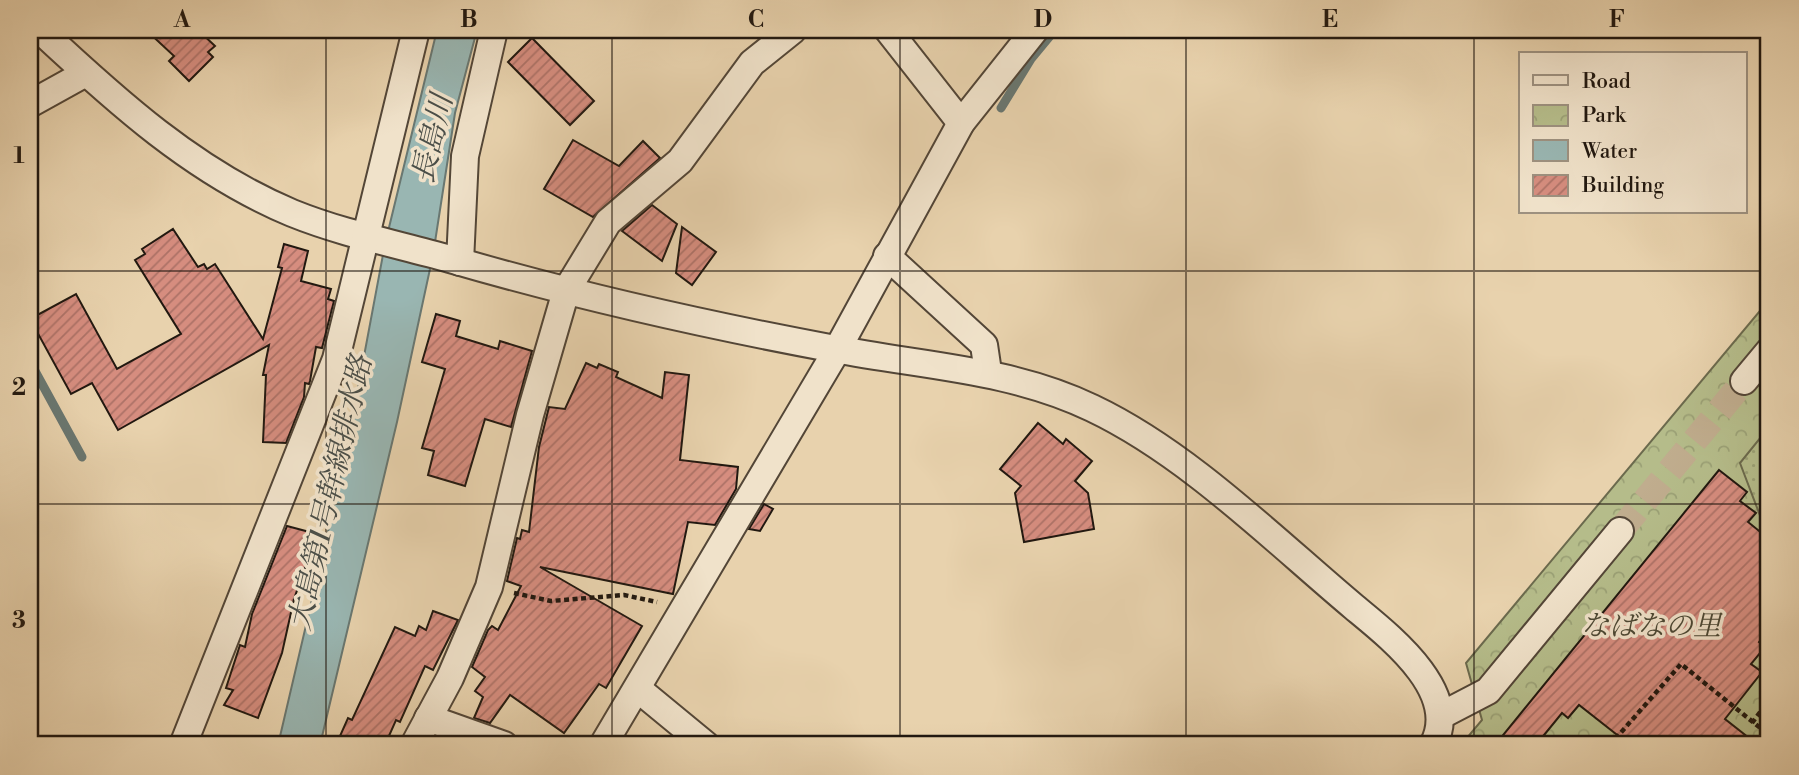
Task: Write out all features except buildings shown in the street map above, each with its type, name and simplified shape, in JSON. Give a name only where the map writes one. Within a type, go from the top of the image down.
[{"type":"street","points":[[40,30],[86,73],[175,148],[217,175],[291,212],[363,237],[566,291],[837,350],[988,372],[1091,408],[1191,471],[1405,649],[1434,696],[1440,716],[1438,737],[1433,745]]},
{"type":"street","points":[[183,745],[336,359],[363,237],[416,30]]},
{"type":"street","points":[[454,260],[465,156],[494,30]]},
{"type":"street","points":[[414,745],[450,678],[489,587],[530,415],[566,291],[608,222],[680,161],[752,63],[793,30]]},
{"type":"street","points":[[888,30],[961,123]]},
{"type":"street","points":[[603,745],[837,350],[961,123],[1035,30]]},
{"type":"street","points":[[30,104],[86,73]]},
{"type":"street","points":[[887,256],[984,345],[988,372]]},
{"type":"street","points":[[1744,381],[1769,351]]},
{"type":"street","points":[[1440,716],[1488,691],[1620,531]]},
{"type":"street","points":[[638,689],[706,745]]},
{"type":"street","points":[[428,718],[504,745]]},
{"type":"path","points":[[489,587],[551,601],[624,595],[685,609]]},
{"type":"path","points":[[1610,745],[1681,663],[1769,735]]},
{"type":"path","points":[[1752,723],[1761,710],[1769,686]]},
{"type":"green space","name":"なばなの里","points":[[1769,300],[1769,745],[1461,745],[1482,720],[1466,663]]},
{"type":"green space","points":[[1769,427],[1769,532],[1764,526],[1740,463]]},
{"type":"water","name":"長島川","points":[[437,30],[477,30],[455,113],[433,255],[397,422],[320,745],[278,745],[344,463],[385,244]]},
{"type":"waterway","points":[[1001,108],[1031,59],[1055,30]]},
{"type":"waterway","points":[[30,362],[82,457]]},
{"type":"tunnel","points":[[1620,531],[1744,381]]},
{"type":"water label","name":"大島第1号幹線排水路","points":[[331,493]]}]
